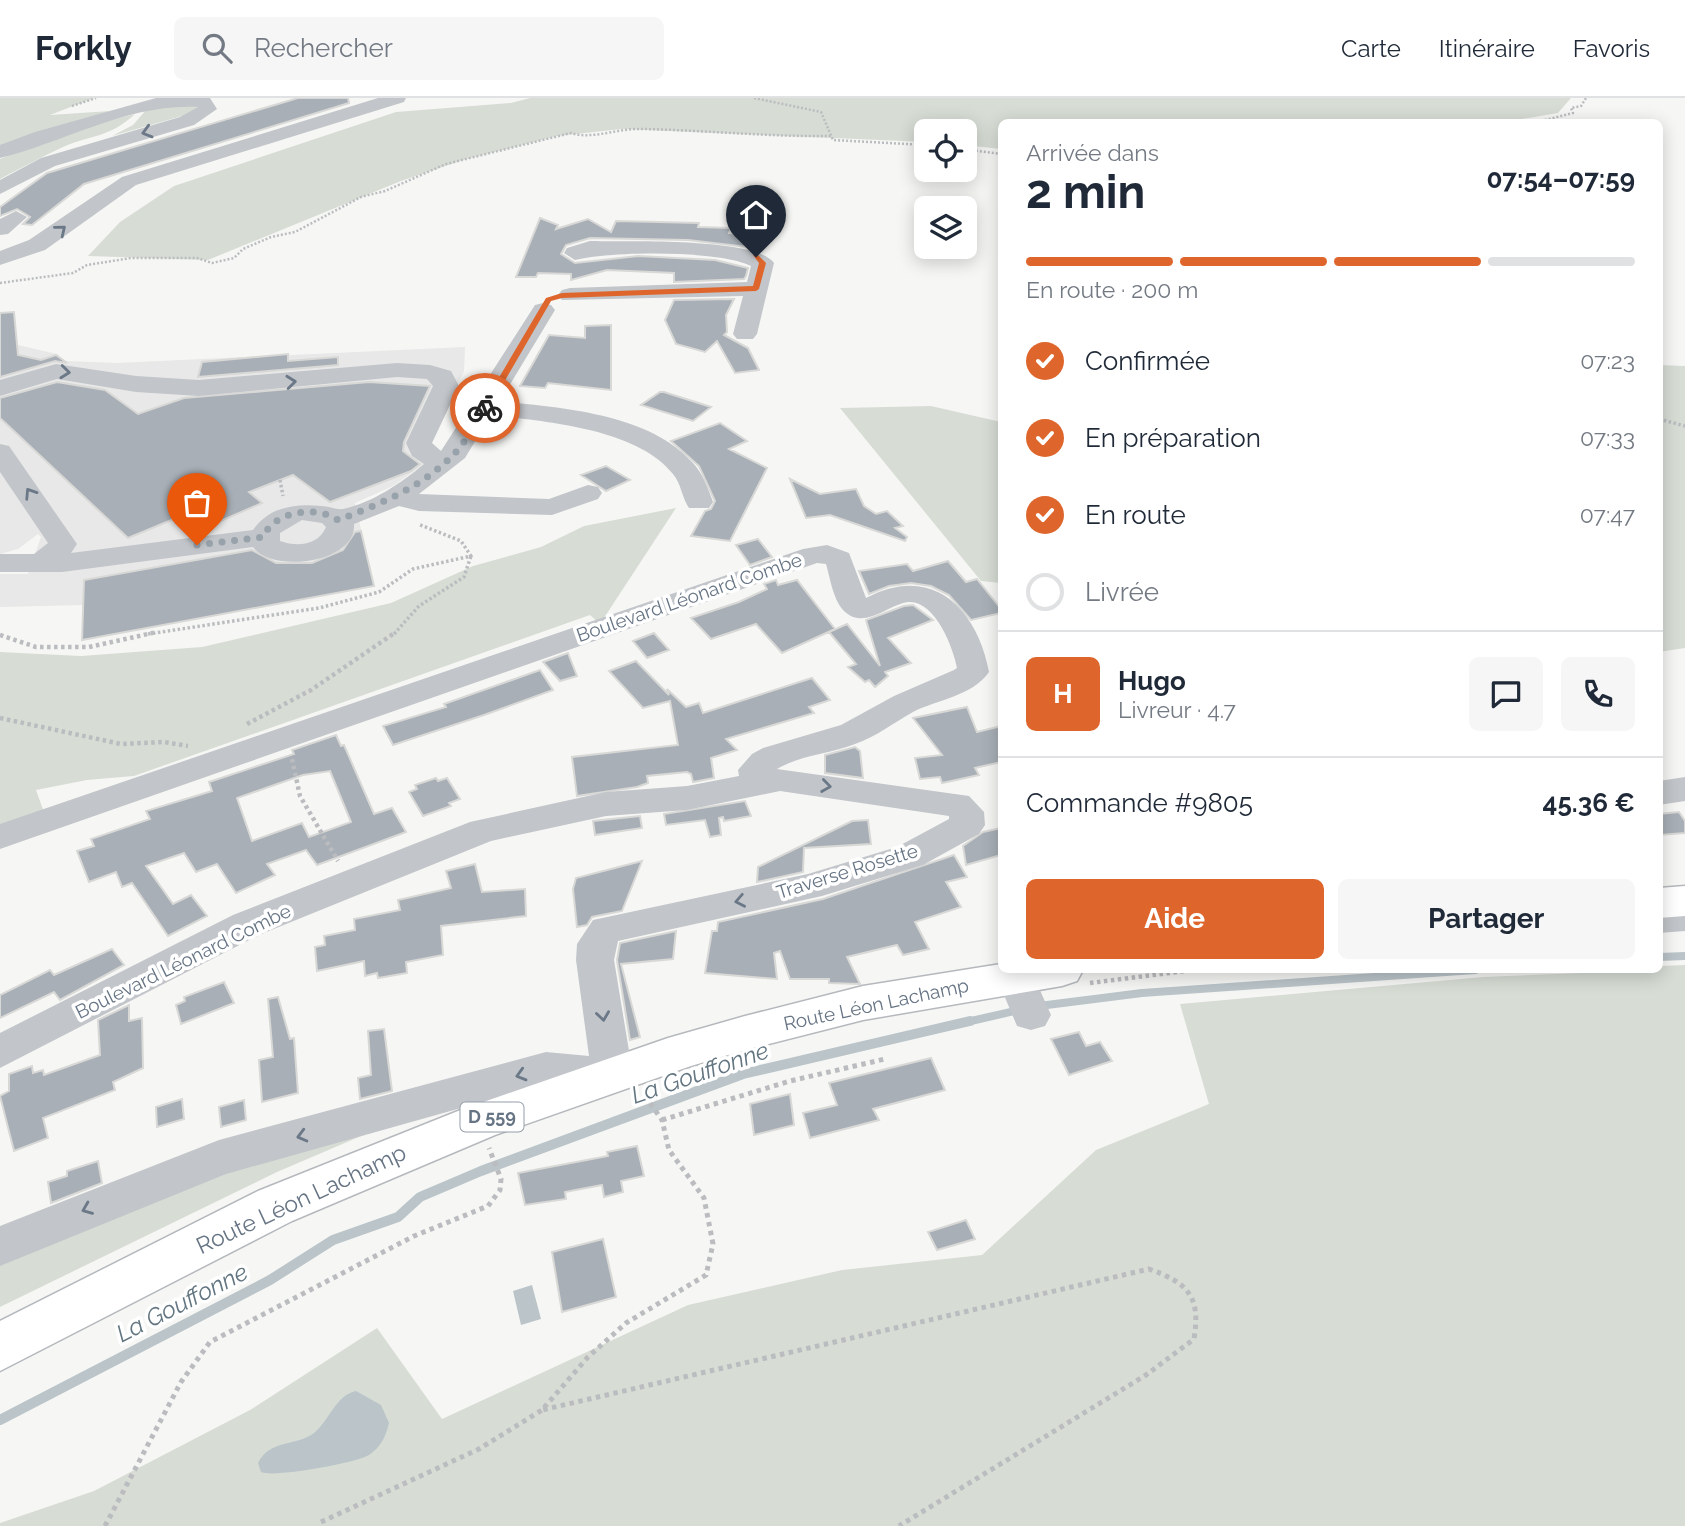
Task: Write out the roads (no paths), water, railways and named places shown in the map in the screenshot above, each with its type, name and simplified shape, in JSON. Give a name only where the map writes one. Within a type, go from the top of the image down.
[{"type":"main road","name":"Route Léon Lachamp","points":[[0,1347],[275,1206],[478,1122],[628,1086],[684,1050],[863,1003],[1023,996],[1058,973]]},
{"type":"street","points":[[0,258],[44,243],[116,187],[182,164],[244,151],[310,130],[340,115],[397,98]]},
{"type":"street","points":[[0,152],[42,136],[172,99],[197,100],[208,105],[206,112],[187,121]]},
{"type":"street","points":[[0,188],[48,162],[226,107]]},
{"type":"street","points":[[575,253],[590,248],[747,254],[763,263],[745,334]]},
{"type":"street","points":[[263,537],[268,547],[279,552],[310,552],[333,542],[339,535],[341,526],[443,465],[456,452],[485,407],[542,310],[551,315],[566,316],[580,313],[589,307],[587,300],[570,295],[756,289]]},
{"type":"street","points":[[0,388],[56,371],[136,384],[200,388],[397,370],[430,372],[442,376],[446,386],[419,443],[421,450],[443,465]]},
{"type":"street","points":[[485,407],[583,421],[644,441],[684,468],[699,502]]},
{"type":"street","points":[[0,452],[63,544],[59,550],[37,564]]},
{"type":"street","points":[[263,537],[267,528],[288,516],[419,503],[552,507],[588,493]]},
{"type":"street","points":[[53,529],[88,552],[155,551]]},
{"type":"street","points":[[0,563],[38,547],[53,529]]},
{"type":"street","points":[[0,563],[37,564],[263,537]]},
{"type":"street","name":"Boulevard Léonard Combe","points":[[0,837],[813,555],[827,554],[839,559],[858,608],[867,609],[902,593],[929,597],[940,605],[966,642],[973,672],[948,686],[903,704],[855,733],[821,746],[764,759],[755,770],[758,782],[687,798],[606,804],[482,831],[246,926],[0,1052]]},
{"type":"street","name":"Traverse Rosette","points":[[628,1086],[595,960],[596,944],[606,930],[809,887],[910,856],[967,825],[967,812],[957,804],[780,780],[758,782]]},
{"type":"street","points":[[1663,792],[1685,789]]},
{"type":"street","name":"Route Léon Lachamp","points":[[0,1246],[219,1158],[546,1068],[628,1086]]},
{"type":"waterway","name":"La Gouffonne","points":[[1663,957],[1685,956]]},
{"type":"waterway","name":"La Gouffonne","points":[[1039,1006],[1142,993],[1432,973]]},
{"type":"waterway","name":"La Gouffonne","points":[[962,1023],[1019,1010]]},
{"type":"waterway","name":"La Gouffonne","points":[[0,1420],[270,1280],[333,1240],[398,1217],[420,1197],[481,1171],[743,1074],[970,1021]]}]
